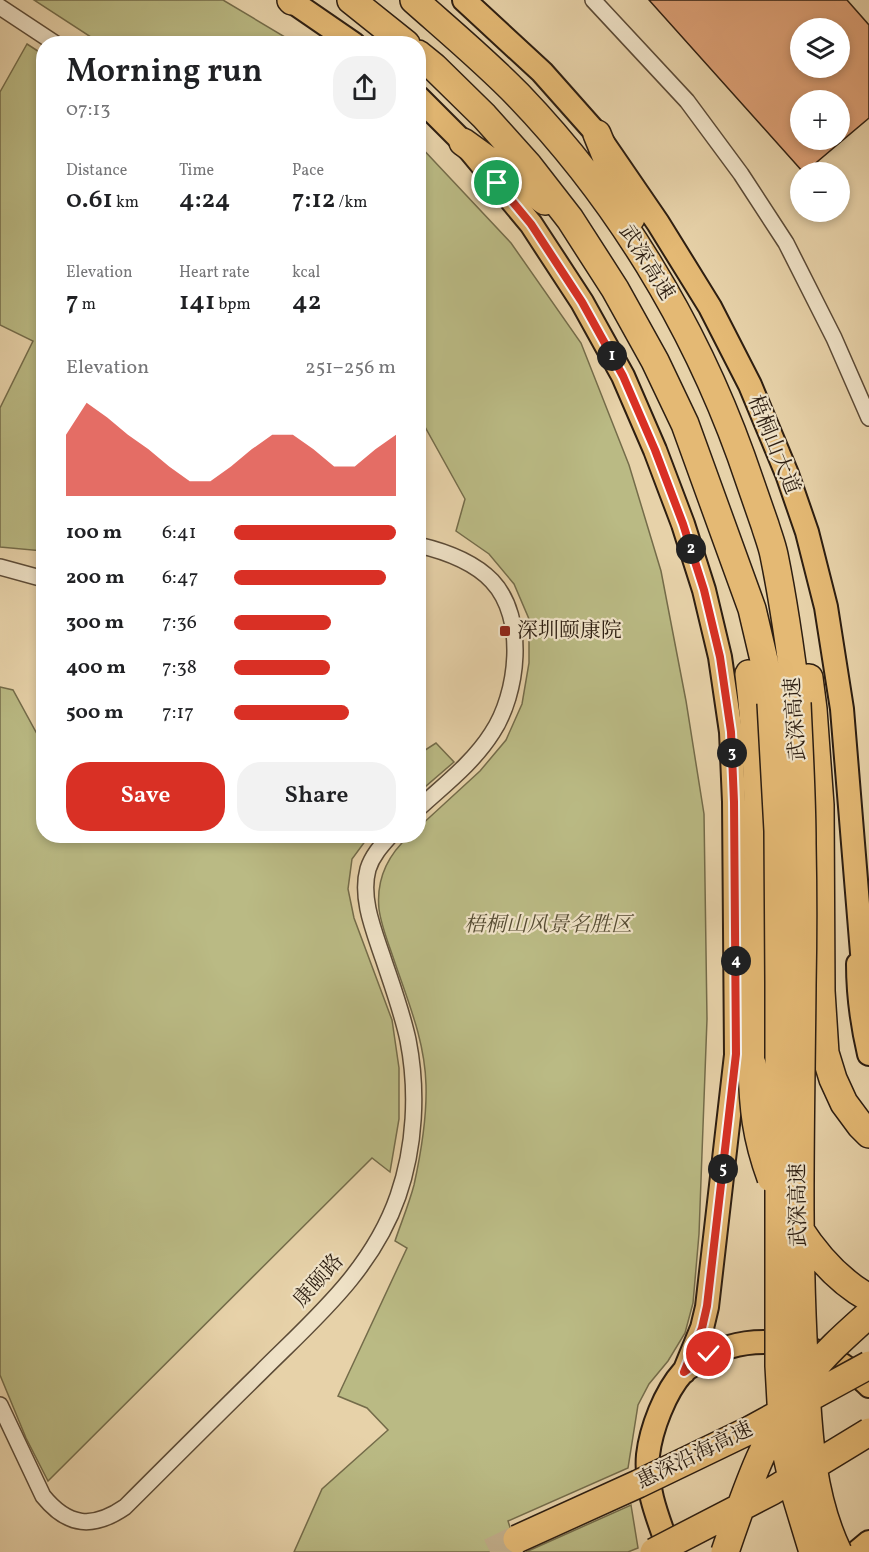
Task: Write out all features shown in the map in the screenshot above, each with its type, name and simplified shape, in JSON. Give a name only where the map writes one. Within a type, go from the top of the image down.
[{"type":"highway","points":[[351,0],[396,36]]},
{"type":"highway","name":"武深高速","points":[[414,0],[518,95],[564,146],[604,198],[650,267],[680,317],[732,430],[774,553],[788,637],[778,831],[779,1366],[783,1438],[796,1496],[813,1552]]},
{"type":"highway","name":"武深高速","points":[[426,60],[484,116],[528,165],[570,219],[615,289],[655,361],[685,424],[752,609],[764,660],[784,704],[802,843],[800,1292],[808,1435],[817,1489],[832,1540],[838,1552]]},
{"type":"highway","points":[[597,134],[650,267]]},
{"type":"highway","points":[[463,141],[570,219]]},
{"type":"highway","points":[[715,509],[744,634],[754,719],[758,806],[758,919],[752,1064],[756,1123],[762,1152],[772,1179],[804,1237],[820,1258],[839,1276],[869,1298]]},
{"type":"highway","points":[[774,553],[807,658],[813,709],[820,805],[821,991],[825,1053],[832,1079],[844,1103],[869,1134]]},
{"type":"highway","points":[[725,1552],[752,1476],[784,1411],[795,1393],[826,1354],[869,1314]]},
{"type":"highway","name":"惠深沿海高速","points":[[517,1539],[750,1430],[868,1379]]},
{"type":"highway","points":[[654,1552],[772,1491],[869,1432]]},
{"type":"main road","points":[[291,0],[343,36]]},
{"type":"main road","name":"梧桐山大道","points":[[464,0],[542,72],[597,134],[658,223],[710,307],[750,385],[787,474],[807,532],[826,607],[842,709],[857,903],[862,953],[869,981]]},
{"type":"main road","points":[[426,105],[463,141],[531,224],[582,302],[623,376],[655,450],[683,524],[704,590],[720,657],[731,732],[734,802],[736,1054],[707,1306],[702,1328],[684,1372],[659,1412],[651,1434],[648,1457],[652,1500],[670,1552]]},
{"type":"main road","points":[[857,903],[860,1003],[869,1054]]},
{"type":"main road","points":[[684,1372],[709,1354],[733,1346],[762,1342],[790,1344],[816,1351],[868,1379]]},
{"type":"main road","points":[[857,1552],[869,1542]]},
{"type":"street","points":[[593,0],[687,101],[741,174],[786,243],[834,338],[869,418]]},
{"type":"street","points":[[0,7],[44,36]]},
{"type":"street","points":[[426,548],[469,564],[493,582],[504,598],[511,617],[515,660],[508,699],[493,733],[466,766],[426,802]]},
{"type":"street","points":[[0,567],[36,577]]},
{"type":"street","name":"康颐路","points":[[0,1405],[43,1496],[52,1508],[66,1517],[83,1522],[97,1521],[111,1516],[125,1507],[344,1289],[365,1261],[388,1222],[398,1197],[407,1167],[414,1108],[408,1040],[372,926],[366,886],[373,858],[385,843]]},
{"type":"green space","points":[[34,0],[223,0],[283,36],[89,36]]},
{"type":"green space","points":[[27,44],[36,50],[36,550],[0,547],[0,408],[33,341],[0,325],[0,92]]},
{"type":"green space","name":"梧桐山风景名胜区","points":[[426,152],[511,243],[581,343],[629,465],[661,571],[686,701],[704,814],[707,1019],[699,1234],[693,1303],[685,1333],[668,1361],[649,1384],[638,1405],[628,1468],[508,1521],[518,1552],[294,1552],[322,1489],[388,1430],[367,1408],[338,1396],[407,1248],[395,1241],[414,1185],[424,1123],[426,1085],[422,1052],[414,1020],[381,921],[379,888],[385,868],[395,851],[402,843],[426,843],[426,821],[480,771],[506,740],[522,704],[529,663],[529,619],[514,584],[489,554],[456,531],[465,499],[426,429]]},
{"type":"green space","points":[[0,687],[13,690],[36,732],[36,843],[364,843],[352,859],[348,889],[354,918],[392,1020],[399,1068],[399,1119],[390,1172],[372,1158],[48,1481],[26,1438],[0,1375]]},
{"type":"green space","points":[[436,743],[454,762],[426,786],[426,749]]},
{"type":"green space","points":[[631,1505],[638,1548],[628,1552],[526,1552]]},
{"type":"building","points":[[649,0],[847,0],[869,25],[869,118],[850,134],[850,90],[790,90],[790,150],[831,150],[817,162],[794,162]]},
{"type":"tunnel","points":[[490,1552],[517,1539]]},
{"type":"place","name":"深圳颐康院","points":[[505,631]]},
{"type":"route","points":[[497,183],[531,224],[582,302],[623,376],[655,450],[683,524],[704,590],[720,657],[731,732],[734,802],[736,1054],[707,1306],[702,1328],[684,1372],[709,1354]]}]
